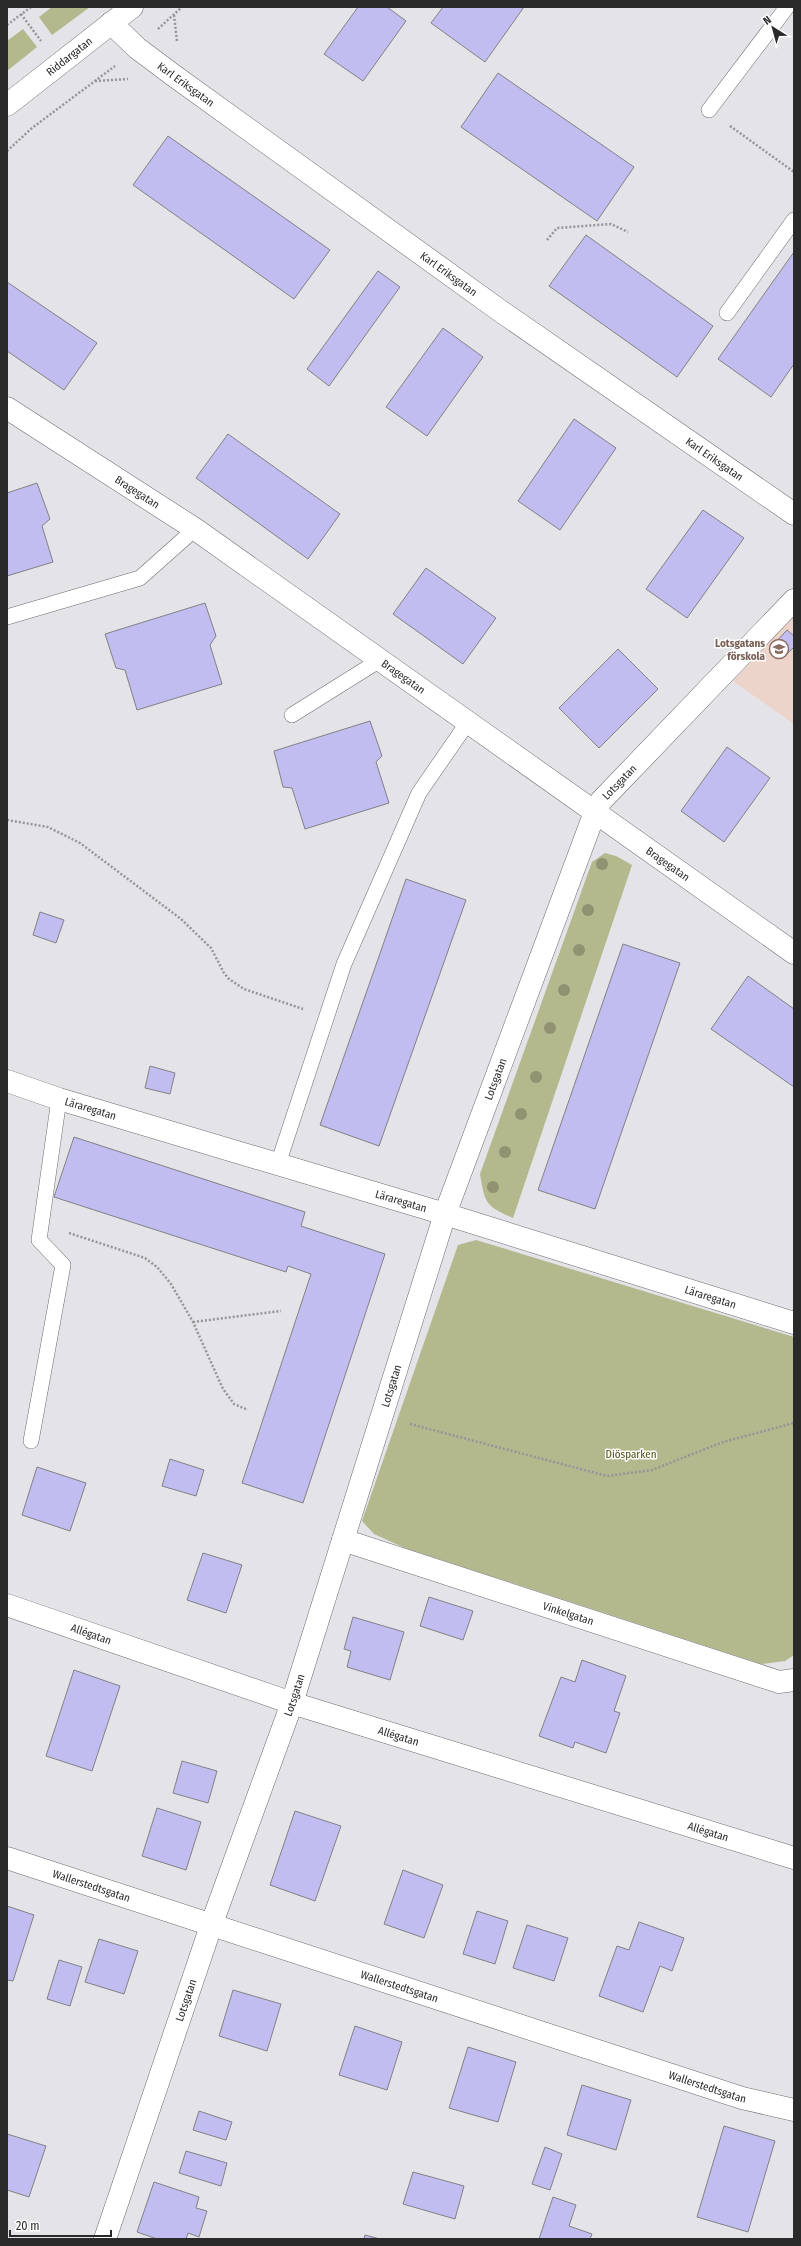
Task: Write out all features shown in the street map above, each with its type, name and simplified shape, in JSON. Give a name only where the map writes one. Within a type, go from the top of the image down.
[{"type":"street","name":"Riddargatan","points":[[7,105],[132,7]]},
{"type":"street","name":"Karl Eriksgatan","points":[[111,23],[137,48],[499,310],[794,514]]},
{"type":"street","name":"Bragegatan","points":[[7,408],[195,529],[794,953]]},
{"type":"street","name":"Lotsgatan","points":[[105,2239],[212,1923],[292,1703],[383,1417],[445,1214],[595,812],[601,801],[794,600]]},
{"type":"street","name":"Läraregatan","points":[[7,1080],[59,1098],[445,1214],[794,1323]]},
{"type":"street","name":"Vinkelgatan","points":[[343,1540],[779,1682],[794,1680]]},
{"type":"street","name":"Allégatan","points":[[7,1605],[292,1703],[794,1858]]},
{"type":"street","name":"Wallerstedtsgatan","points":[[7,1858],[212,1923],[742,2098],[794,2110]]},
{"type":"lane","points":[[708,110],[788,7]]},
{"type":"lane","points":[[727,314],[794,220]]},
{"type":"lane","points":[[7,616],[140,578],[195,529]]},
{"type":"lane","points":[[292,715],[380,660]]},
{"type":"lane","points":[[278,1164],[328,1017],[344,964],[419,793],[468,722]]},
{"type":"lane","points":[[31,1441],[63,1265],[40,1240],[59,1098]]},
{"type":"path","points":[[7,25],[31,7]]},
{"type":"path","points":[[7,151],[32,128],[137,48],[182,7]]},
{"type":"path","points":[[708,110],[794,172]]},
{"type":"path","points":[[547,240],[557,228],[611,224],[628,232]]},
{"type":"path","points":[[7,820],[48,827],[80,843],[181,919],[212,948],[224,973],[244,989],[328,1017]]},
{"type":"path","points":[[42,1224],[145,1258],[157,1266],[193,1322],[223,1389],[234,1404],[248,1410]]},
{"type":"path","points":[[193,1322],[281,1311]]},
{"type":"path","points":[[383,1417],[607,1476],[652,1470],[723,1442],[794,1423]]},
{"type":"shaded area","name":"Lotsgatans förskola","points":[[794,616],[794,724],[733,681]]},
{"type":"green space","points":[[52,7],[90,7],[52,35],[39,17]]},
{"type":"green space","points":[[23,29],[37,47],[7,71],[7,41]]},
{"type":"green space","points":[[605,853],[616,856],[632,865],[513,1218],[497,1210],[485,1198],[480,1174],[592,862]]},
{"type":"green space","name":"Diösparken","points":[[476,1240],[794,1337],[794,1655],[785,1661],[761,1664],[405,1548],[374,1534],[362,1521],[458,1245]]},
{"type":"building","points":[[358,7],[387,7],[406,21],[363,81],[324,54]]},
{"type":"building","points":[[443,7],[524,7],[485,62],[431,23]]},
{"type":"building","points":[[498,73],[634,167],[597,221],[461,127]]},
{"type":"building","points":[[168,136],[330,250],[294,299],[133,185]]},
{"type":"building","points":[[586,235],[713,326],[677,377],[549,286]]},
{"type":"building","points":[[794,252],[794,364],[771,397],[718,359]]},
{"type":"building","points":[[378,271],[400,287],[329,386],[307,369]]},
{"type":"building","points":[[7,282],[97,343],[64,390],[7,351]]},
{"type":"building","points":[[443,328],[483,357],[427,436],[386,407]]},
{"type":"building","points":[[574,419],[616,448],[560,530],[518,501]]},
{"type":"building","points":[[228,434],[340,514],[308,559],[196,478]]},
{"type":"building","points":[[37,483],[50,519],[42,526],[53,562],[7,576],[7,493]]},
{"type":"building","points":[[703,510],[744,538],[687,618],[646,589]]},
{"type":"building","points":[[426,568],[496,618],[463,664],[393,614]]},
{"type":"building","points":[[205,603],[216,636],[210,645],[222,684],[137,710],[125,670],[116,668],[105,634]]},
{"type":"building","points":[[787,630],[794,636],[794,647],[785,656],[773,645]]},
{"type":"building","points":[[618,649],[658,689],[599,748],[559,708]]},
{"type":"building","points":[[370,721],[382,756],[376,762],[389,803],[305,829],[292,788],[283,787],[274,751]]},
{"type":"building","points":[[727,747],[770,778],[724,842],[681,811]]},
{"type":"building","points":[[406,879],[466,900],[379,1146],[320,1125]]},
{"type":"building","points":[[40,912],[64,920],[56,943],[33,935]]},
{"type":"building","points":[[623,944],[680,963],[595,1209],[538,1190]]},
{"type":"building","points":[[748,976],[794,1009],[794,1087],[711,1029]]},
{"type":"building","points":[[150,1066],[175,1073],[170,1094],[145,1088]]},
{"type":"building","points":[[74,1137],[305,1212],[301,1226],[385,1254],[303,1503],[242,1483],[311,1274],[288,1266],[286,1272],[54,1197]]},
{"type":"building","points":[[170,1459],[204,1470],[196,1496],[162,1486]]},
{"type":"building","points":[[37,1467],[86,1483],[70,1531],[22,1515]]},
{"type":"building","points":[[203,1553],[242,1565],[226,1613],[187,1600]]},
{"type":"building","points":[[429,1597],[473,1611],[463,1640],[420,1626]]},
{"type":"building","points":[[353,1617],[404,1632],[390,1680],[347,1667],[351,1651],[344,1649]]},
{"type":"building","points":[[582,1660],[626,1676],[614,1711],[620,1713],[606,1753],[575,1742],[573,1748],[539,1736],[561,1677],[575,1682]]},
{"type":"building","points":[[74,1670],[120,1686],[92,1771],[46,1756]]},
{"type":"building","points":[[182,1761],[217,1771],[208,1803],[173,1793]]},
{"type":"building","points":[[157,1808],[201,1822],[186,1870],[142,1856]]},
{"type":"building","points":[[295,1811],[341,1826],[315,1901],[270,1885]]},
{"type":"building","points":[[403,1870],[443,1885],[424,1938],[384,1924]]},
{"type":"building","points":[[7,1906],[34,1915],[13,1981],[7,1980]]},
{"type":"building","points":[[477,1911],[508,1921],[495,1964],[463,1954]]},
{"type":"building","points":[[639,1922],[684,1938],[672,1971],[660,1966],[643,2012],[599,1996],[617,1946],[629,1950]]},
{"type":"building","points":[[527,1925],[568,1938],[554,1981],[513,1968]]},
{"type":"building","points":[[99,1939],[138,1951],[124,1994],[85,1982]]},
{"type":"building","points":[[59,1960],[82,1967],[70,2006],[47,1999]]},
{"type":"building","points":[[233,1990],[281,2004],[267,2051],[219,2036]]},
{"type":"building","points":[[355,2026],[402,2042],[387,2090],[339,2075]]},
{"type":"building","points":[[468,2047],[516,2062],[498,2122],[449,2108]]},
{"type":"building","points":[[582,2085],[631,2100],[616,2150],[567,2135]]},
{"type":"building","points":[[199,2111],[232,2122],[226,2140],[193,2130]]},
{"type":"building","points":[[724,2126],[775,2141],[748,2232],[697,2217]]},
{"type":"building","points":[[7,2134],[46,2146],[29,2197],[7,2190]]},
{"type":"building","points":[[545,2147],[562,2154],[550,2190],[532,2184]]},
{"type":"building","points":[[186,2151],[227,2163],[221,2186],[179,2173]]},
{"type":"building","points":[[413,2172],[464,2186],[455,2219],[403,2204]]},
{"type":"building","points":[[154,2182],[199,2197],[196,2208],[207,2211],[199,2237],[188,2233],[186,2239],[157,2239],[137,2232]]},
{"type":"building","points":[[553,2197],[576,2205],[569,2226],[592,2234],[590,2239],[539,2239]]},
{"type":"building","points":[[365,2235],[380,2239],[364,2239]]},
{"type":"place","name":"Lotsgatans förskola","points":[[779,649]]}]
